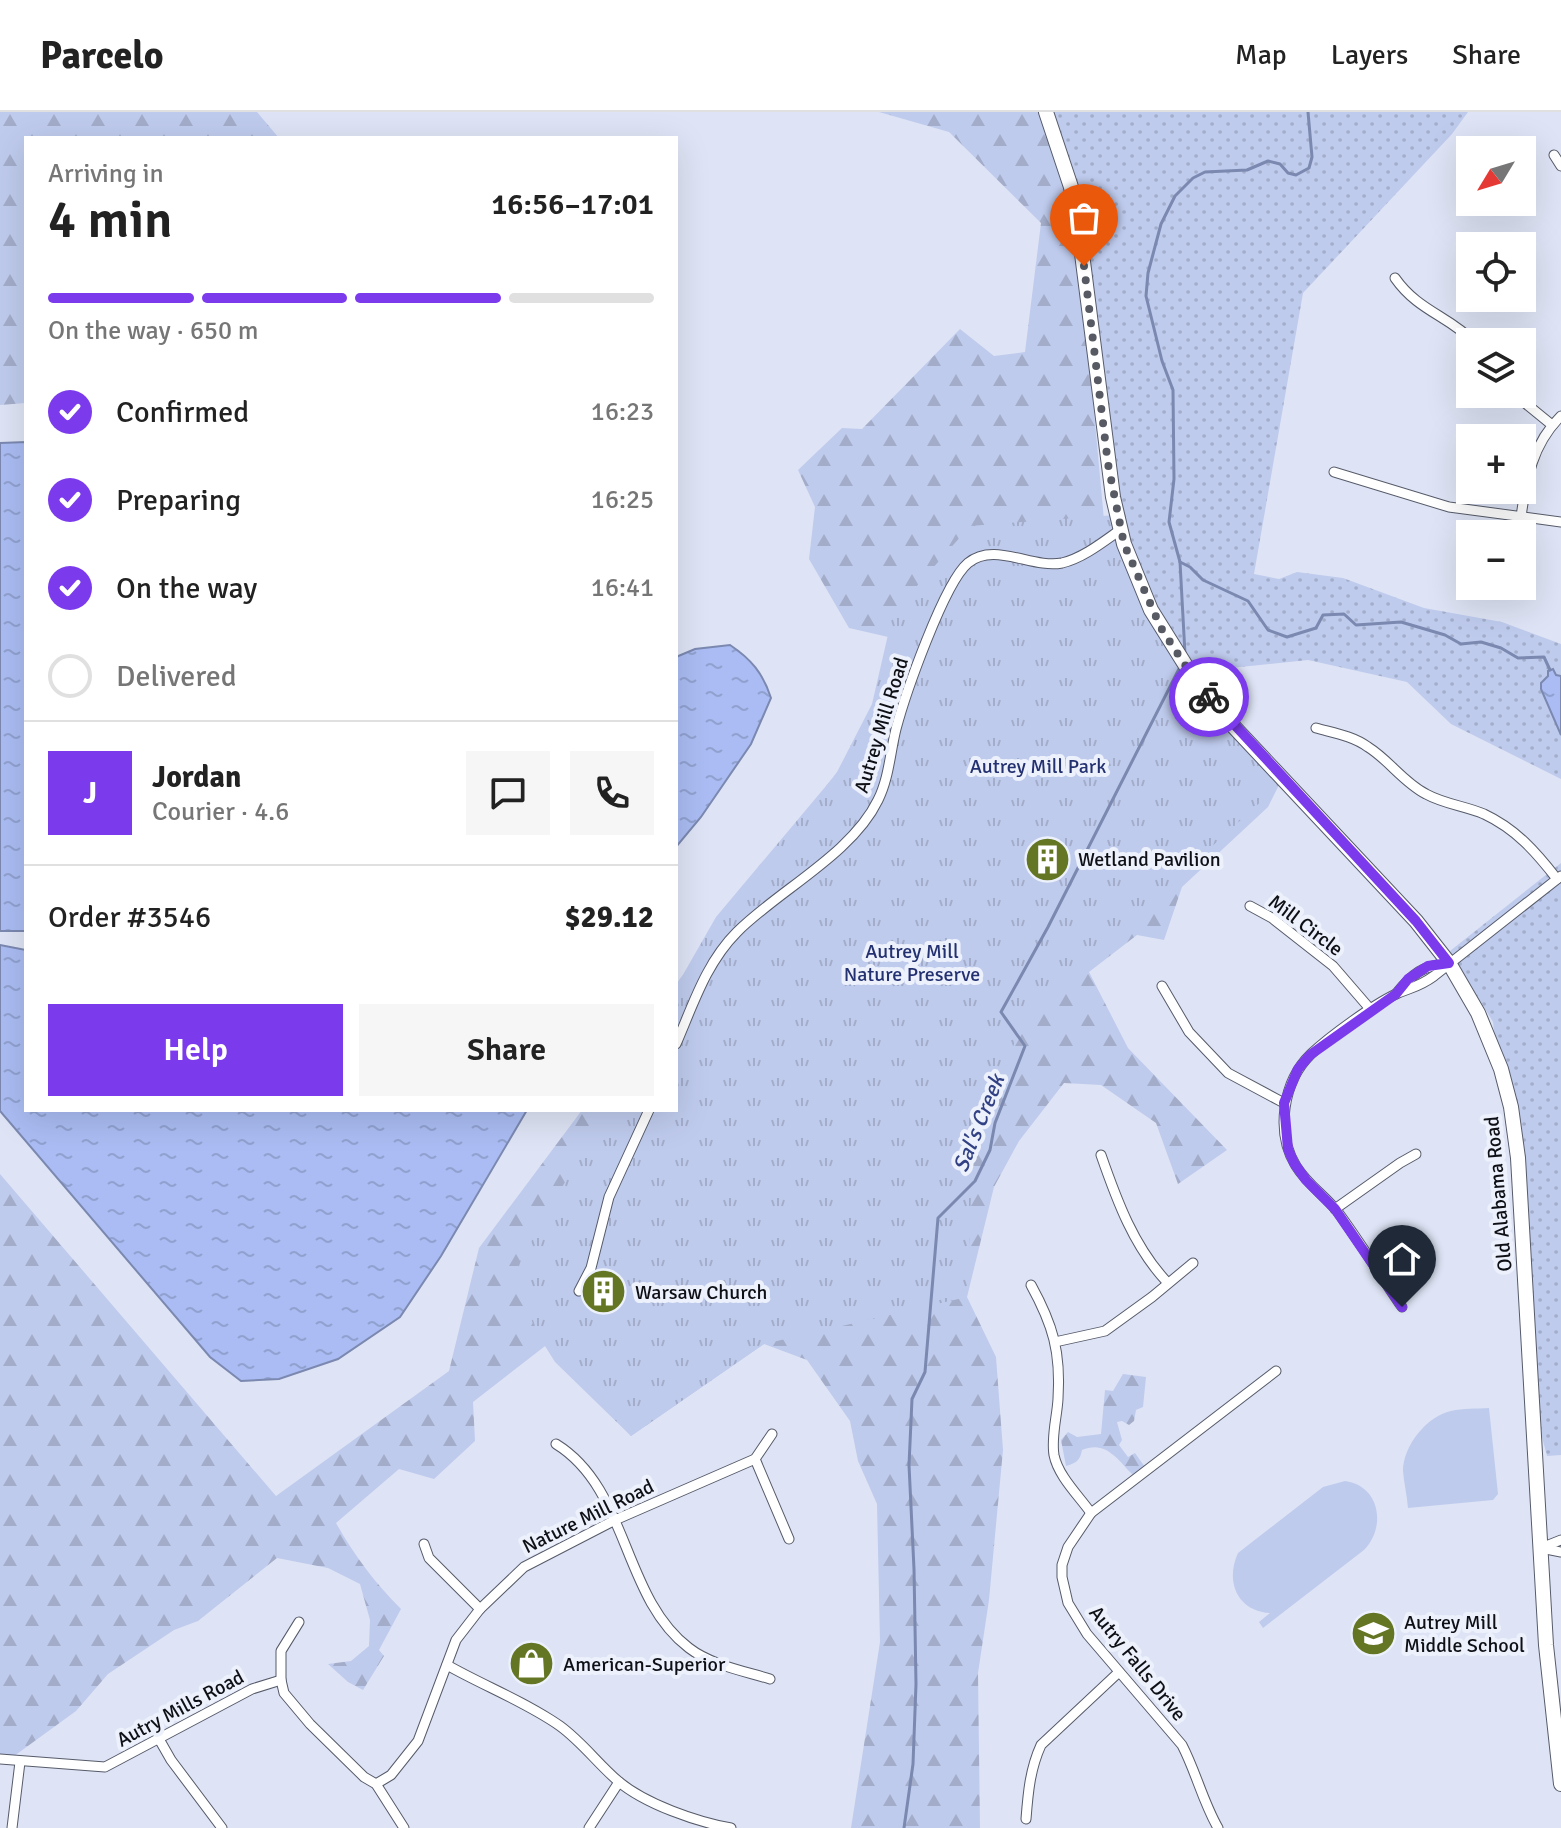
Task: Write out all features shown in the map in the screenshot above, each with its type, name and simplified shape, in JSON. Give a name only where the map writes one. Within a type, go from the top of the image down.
[{"type":"main road","name":"Old Alabama Road","points":[[1046,112],[1071,187],[1108,464],[1120,530],[1151,610],[1196,682],[1235,728],[1416,921],[1449,963],[1487,1032],[1501,1069],[1515,1133],[1546,1645],[1561,1784]]},
{"type":"street","points":[[1554,155],[1561,166]]},
{"type":"street","points":[[1395,278],[1420,306],[1458,328]]},
{"type":"street","points":[[1531,408],[1552,425]]},
{"type":"street","points":[[1521,517],[1530,464],[1552,425],[1561,416]]},
{"type":"street","points":[[1334,472],[1449,507],[1561,522]]},
{"type":"street","name":"Autrey Mill Road","points":[[678,1039],[703,981],[723,947],[739,930],[823,861],[870,815],[887,777],[905,698],[933,625],[965,565],[976,557],[990,554],[1043,563],[1064,562],[1078,557],[1120,530]]},
{"type":"street","points":[[1316,728],[1367,745],[1426,794],[1505,825],[1530,846],[1559,878],[1449,963],[1428,966],[1408,979],[1396,994],[1310,1055],[1298,1069],[1284,1103],[1288,1149],[1294,1163],[1335,1209],[1402,1307]]},
{"type":"street","name":"Mill Circle","points":[[1250,906],[1272,918],[1333,966],[1371,1010]]},
{"type":"street","points":[[1162,986],[1189,1032],[1228,1073],[1284,1103]]},
{"type":"street","points":[[579,1291],[591,1268],[609,1197],[648,1112]]},
{"type":"street","points":[[1335,1209],[1416,1154]]},
{"type":"street","points":[[1101,1155],[1137,1242],[1167,1282]]},
{"type":"street","points":[[1055,1342],[1105,1331],[1193,1263]]},
{"type":"street","points":[[1031,1285],[1049,1318],[1055,1342],[1059,1373],[1054,1457],[1061,1472],[1091,1513]]},
{"type":"street","name":"Autry Falls Drive","points":[[1218,1828],[1207,1809],[1182,1745],[1087,1634],[1068,1603],[1062,1577],[1068,1547],[1091,1513],[1276,1371]]},
{"type":"street","points":[[772,1434],[755,1459],[789,1539]]},
{"type":"street","points":[[556,1444],[575,1455],[599,1489],[661,1621],[690,1649],[712,1660],[770,1679]]},
{"type":"street","name":"Nature Mill Road","points":[[376,1784],[391,1775],[418,1741],[456,1640],[480,1609],[524,1567],[615,1520],[755,1459]]},
{"type":"street","points":[[1541,1548],[1561,1540]]},
{"type":"street","points":[[424,1544],[429,1558],[480,1609]]},
{"type":"street","points":[[1541,1548],[1561,1552]]},
{"type":"street","points":[[299,1622],[281,1651],[284,1693],[310,1724],[364,1777],[376,1784],[404,1828]]},
{"type":"street","points":[[447,1665],[560,1726],[592,1753],[619,1782],[657,1803],[710,1824],[731,1828]]},
{"type":"street","points":[[1026,1819],[1034,1760],[1041,1745],[1119,1672]]},
{"type":"street","name":"Autry Mills Road","points":[[0,1759],[105,1767],[252,1689],[281,1680]]},
{"type":"street","points":[[159,1739],[222,1828]]},
{"type":"street","points":[[12,1828],[20,1762]]},
{"type":"street","points":[[589,1828],[619,1782]]},
{"type":"green space","points":[[0,112],[257,112],[277,136],[24,136],[24,403],[0,405]]},
{"type":"green space","name":"Autrey Mill Nature Preserve","points":[[879,112],[1043,112],[1074,194],[1105,531],[1188,676],[1279,785],[1268,807],[1182,887],[1164,940],[1137,935],[1089,972],[1128,1048],[1227,1150],[1178,1184],[1156,1123],[1101,1085],[1064,1083],[1019,1141],[994,1187],[967,1297],[996,1357],[1003,1450],[989,1600],[978,1673],[980,1828],[851,1828],[880,1642],[877,1504],[858,1461],[850,1421],[807,1360],[764,1344],[631,1436],[549,1343],[473,1402],[475,1441],[434,1479],[399,1469],[336,1523],[366,1568],[401,1609],[379,1650],[384,1656],[363,1690],[348,1682],[328,1664],[351,1661],[369,1646],[370,1620],[360,1584],[328,1568],[277,1558],[198,1621],[174,1630],[108,1674],[76,1711],[10,1759],[0,1758],[0,1174],[276,1496],[449,1371],[479,1248],[581,1112],[678,1112],[678,981],[932,647],[849,628],[809,559],[815,507],[798,470],[842,428],[862,429],[960,329],[994,356],[1025,352],[1041,223],[949,132]]},
{"type":"green space","points":[[1043,112],[1468,112],[1452,134],[1303,293],[1254,574],[1279,579],[1297,572],[1343,578],[1424,608],[1502,622],[1561,644],[1561,779],[1451,724],[1407,682],[1308,660],[1211,670],[1188,676],[1119,534]]},
{"type":"green space","name":"Autrey Mill Park","points":[[1115,515],[1172,646],[1279,785],[1022,1020],[972,1170],[967,1297],[764,1344],[631,1436],[555,1362],[535,1330],[515,1270],[605,1112],[678,1112],[678,984],[716,917],[836,774],[872,704],[893,613],[970,526]]},
{"type":"green space","points":[[1561,863],[1561,1455],[1547,1456],[1530,1392],[1511,1161],[1493,1022],[1450,951]]},
{"type":"green space","points":[[1123,1374],[1146,1377],[1143,1407],[1136,1410],[1134,1421],[1129,1425],[1117,1422],[1122,1440],[1119,1445],[1128,1457],[1135,1453],[1145,1467],[1133,1475],[1116,1457],[1098,1447],[1082,1450],[1077,1461],[1066,1466],[1061,1440],[1068,1432],[1077,1437],[1101,1434],[1105,1390],[1113,1391]]},
{"type":"green space","points":[[1489,1408],[1498,1494],[1493,1500],[1408,1508],[1404,1461],[1418,1434],[1442,1414],[1460,1409]]},
{"type":"green space","points":[[1345,1481],[1357,1484],[1373,1499],[1377,1520],[1371,1541],[1364,1550],[1263,1628],[1259,1622],[1270,1613],[1249,1607],[1242,1601],[1234,1584],[1234,1564],[1238,1553],[1323,1487]]},
{"type":"water","points":[[24,442],[24,931],[0,931],[0,443]]},
{"type":"water","points":[[730,645],[755,667],[771,698],[751,744],[701,817],[678,845],[678,656],[695,649]]},
{"type":"water","points":[[1553,669],[1556,675],[1561,676],[1561,735],[1541,689],[1548,671]]},
{"type":"water","points":[[0,945],[24,950],[24,1112],[526,1112],[441,1256],[400,1317],[338,1359],[279,1379],[241,1381],[210,1357],[0,1111]]},
{"type":"waterway","points":[[1185,654],[1180,562],[1169,522],[1174,479],[1173,390],[1162,361],[1146,296],[1148,273],[1161,224],[1175,196],[1193,178],[1205,172],[1247,170],[1268,161],[1280,164],[1288,173],[1296,175],[1309,168],[1312,157],[1308,112]]},
{"type":"waterway","points":[[1180,562],[1203,580],[1248,601],[1268,630],[1287,637],[1316,628],[1323,615],[1344,614],[1356,625],[1401,622],[1445,635],[1461,644],[1481,642],[1501,648],[1518,658],[1544,657],[1550,670]]},
{"type":"waterway","name":"Sal's Creek","points":[[904,1828],[913,1764],[916,1684],[909,1465],[912,1399],[925,1372],[938,1218],[975,1181],[990,1150],[995,1123],[1025,1046],[1001,1012],[1048,927],[1181,665]]},
{"type":"way so far","points":[[1084,266],[1108,464],[1124,544],[1151,610],[1172,646],[1209,697]]},
{"type":"place","name":"Wetland Pavilion","points":[[1047,859]]},
{"type":"place","name":"Warsaw Church","points":[[604,1292]]},
{"type":"place","name":"Autrey Mill Middle School","points":[[1373,1634]]},
{"type":"place","name":"American-Superior","points":[[532,1664]]},
{"type":"route","points":[[1209,697],[1416,921],[1449,963],[1428,966],[1408,979],[1396,994],[1310,1055],[1298,1069],[1284,1103],[1288,1149],[1294,1163],[1335,1209],[1402,1307]]}]
